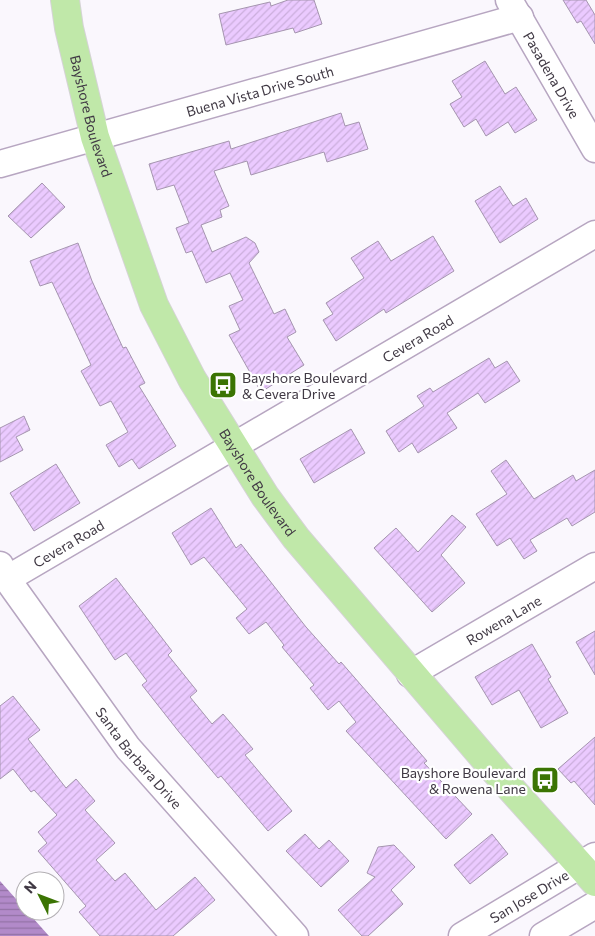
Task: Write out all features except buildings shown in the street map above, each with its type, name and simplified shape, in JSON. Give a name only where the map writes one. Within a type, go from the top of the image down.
[{"type":"main road","name":"Bayshore Boulevard","points":[[65,0],[69,28],[95,137],[154,305],[192,379],[234,447],[296,538],[410,674],[590,868]]},
{"type":"street","name":"Buena Vista Drive South","points":[[0,164],[95,137],[514,9]]},
{"type":"street","name":"Pasadena Drive","points":[[514,9],[595,149]]},
{"type":"street","name":"Cevera Road","points":[[4,572],[234,447],[595,234]]},
{"type":"street","name":"Rowena Lane","points":[[410,674],[595,566]]},
{"type":"street","name":"Santa Barbara Drive","points":[[4,572],[128,748],[296,936]]},
{"type":"street","name":"San Jose Drive","points":[[462,936],[590,868]]},
{"type":"street","points":[[543,936],[595,906]]},
{"type":"shaded area","points":[[0,881],[15,898],[15,921],[36,921],[49,936],[0,936]]},
{"type":"place","name":"Bayshore Boulevard & Cevera Drive","points":[[223,385]]},
{"type":"place","name":"Bayshore Boulevard & Rowena Lane","points":[[545,780]]}]
